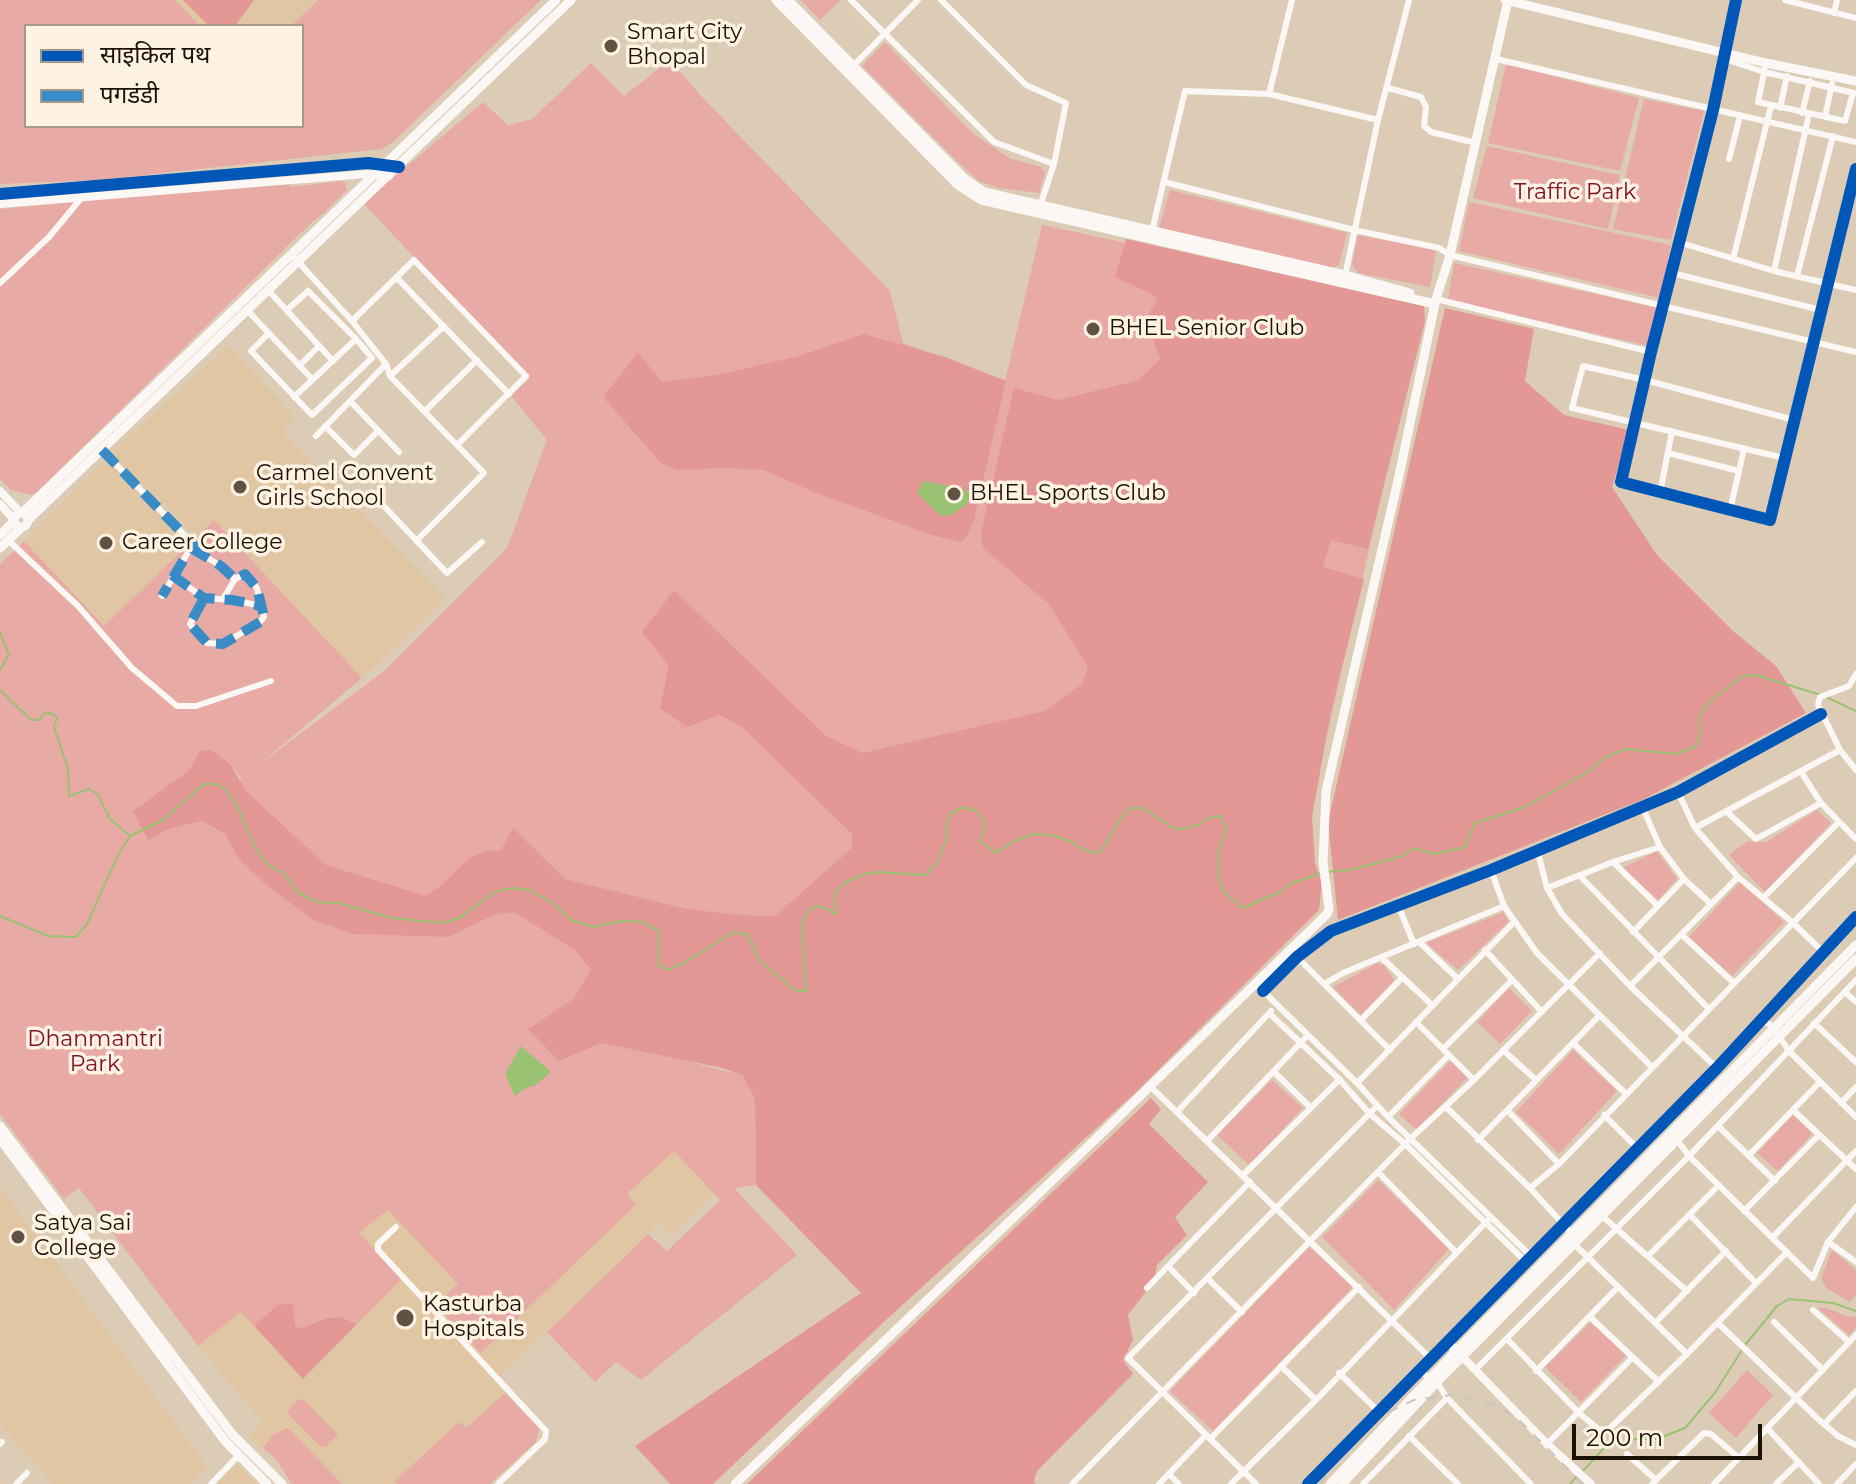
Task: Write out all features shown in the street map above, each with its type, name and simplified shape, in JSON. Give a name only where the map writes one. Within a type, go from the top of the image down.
[{"type":"main road","points":[[328,228],[386,165],[556,0]]},
{"type":"main road","points":[[0,548],[4,537],[20,519],[295,258],[399,167],[571,0]]},
{"type":"main road","points":[[776,0],[964,178],[984,192],[1039,209],[1435,302]]},
{"type":"main road","points":[[788,0],[850,69]]},
{"type":"main road","points":[[735,1484],[1150,1086],[1259,987],[1327,914],[1323,862],[1326,791],[1399,476],[1435,302],[1450,255],[1507,0],[1765,67],[1833,81],[1856,81]]},
{"type":"main road","points":[[20,519],[102,450],[211,339],[268,290],[295,258]]},
{"type":"main road","points":[[1777,1033],[1856,945]]},
{"type":"main road","points":[[1342,1484],[1460,1353],[1571,1239],[1777,1033],[1856,959]]},
{"type":"main road","points":[[0,1126],[6,1143],[267,1484]]},
{"type":"main road","points":[[1571,1239],[1602,1216],[1673,1137]]},
{"type":"main road","points":[[1330,1484],[1435,1380]]},
{"type":"main road","points":[[241,1452],[282,1484]]},
{"type":"street","points":[[851,0],[994,142],[1054,164]]},
{"type":"street","points":[[850,69],[918,0]]},
{"type":"street","points":[[941,0],[1026,85],[1066,103],[1054,164],[1039,209]]},
{"type":"street","points":[[1269,94],[1292,0]]},
{"type":"street","points":[[1344,279],[1378,120],[1409,0]]},
{"type":"street","points":[[1736,0],[1713,110],[1621,482],[1770,520],[1856,169]]},
{"type":"street","points":[[1785,0],[1856,18]]},
{"type":"street","points":[[1834,13],[1837,0]]},
{"type":"street","points":[[1496,59],[1856,142]]},
{"type":"street","points":[[1765,67],[1810,81],[1833,81],[1854,93],[1845,121],[1758,102],[1765,67]]},
{"type":"street","points":[[1780,108],[1787,76]]},
{"type":"street","points":[[1774,271],[1805,131],[1810,81]]},
{"type":"street","points":[[1825,117],[1833,81]]},
{"type":"street","points":[[1388,88],[1421,97],[1426,107],[1424,126],[1431,132],[1476,143]]},
{"type":"street","points":[[1151,235],[1185,91],[1269,94],[1378,120]]},
{"type":"street","points":[[1733,259],[1771,106]]},
{"type":"street","points":[[1729,159],[1740,116]]},
{"type":"street","points":[[1797,276],[1833,136]]},
{"type":"street","points":[[0,194],[368,163],[399,167]]},
{"type":"street","points":[[0,204],[389,176]]},
{"type":"street","points":[[1164,182],[1439,248],[1450,255],[1856,352]]},
{"type":"street","points":[[0,283],[49,237],[91,187]]},
{"type":"street","points":[[1678,242],[1774,271],[1856,290]]},
{"type":"street","points":[[295,258],[352,321],[386,364],[390,376],[484,473],[416,541]]},
{"type":"street","points":[[352,321],[414,260],[526,376],[458,444]]},
{"type":"street","points":[[1672,273],[1821,310]]},
{"type":"street","points":[[396,277],[509,394]]},
{"type":"street","points":[[268,290],[333,361]]},
{"type":"street","points":[[268,334],[251,351],[309,414],[314,415],[372,358],[308,291],[287,310]]},
{"type":"street","points":[[1435,302],[1651,352]]},
{"type":"street","points":[[247,310],[312,379]]},
{"type":"street","points":[[390,376],[444,326]]},
{"type":"street","points":[[294,397],[356,339]]},
{"type":"street","points":[[299,366],[319,346]]},
{"type":"street","points":[[425,411],[477,360]]},
{"type":"street","points":[[316,436],[386,364]]},
{"type":"street","points":[[1784,458],[1572,408],[1583,366],[1794,420]]},
{"type":"street","points":[[350,401],[399,452]]},
{"type":"street","points":[[325,426],[354,455],[378,431]]},
{"type":"street","points":[[1660,493],[1672,431]]},
{"type":"street","points":[[1730,510],[1744,449]]},
{"type":"street","points":[[102,450],[193,544],[162,596]]},
{"type":"street","points":[[1668,453],[1739,471]]},
{"type":"street","points":[[0,491],[20,519]]},
{"type":"street","points":[[0,504],[20,519]]},
{"type":"street","points":[[382,504],[447,573],[482,542]]},
{"type":"street","points":[[4,537],[78,606],[132,668],[177,706],[196,706],[271,681]]},
{"type":"street","points":[[191,548],[221,566],[235,579]]},
{"type":"street","points":[[204,598],[190,624],[207,643],[218,645],[264,617],[257,588],[245,574],[235,579],[223,599]]},
{"type":"street","points":[[172,575],[204,598],[262,606]]},
{"type":"street","points":[[1856,674],[1853,684],[1820,697],[1818,705],[1840,750],[1856,770]]},
{"type":"street","points":[[1529,1260],[1491,1217],[1259,987],[1331,931],[1491,870],[1678,792],[1821,714]]},
{"type":"street","points":[[1695,828],[1840,750]]},
{"type":"street","points":[[1801,772],[1821,803],[1856,839]]},
{"type":"street","points":[[1678,792],[1695,828],[1738,877],[1822,951]]},
{"type":"street","points":[[1727,812],[1756,839],[1821,803]]},
{"type":"street","points":[[1642,806],[1660,847],[1684,879],[1711,904]]},
{"type":"street","points":[[1763,898],[1839,822]]},
{"type":"street","points":[[1547,888],[1660,847]]},
{"type":"street","points":[[1537,849],[1547,888],[1562,914],[1630,986],[1717,1068]]},
{"type":"street","points":[[1530,1188],[1559,1164],[1856,858]]},
{"type":"street","points":[[1613,862],[1658,906]]},
{"type":"street","points":[[1491,870],[1504,906],[1537,953],[1652,1067]]},
{"type":"street","points":[[1580,876],[1709,1009]]},
{"type":"street","points":[[1630,986],[1738,877]]},
{"type":"street","points":[[1633,932],[1684,879]]},
{"type":"street","points":[[1398,905],[1416,943],[1457,978]]},
{"type":"street","points":[[1324,984],[1343,973],[1504,906]]},
{"type":"street","points":[[1308,1484],[1717,1068],[1856,917]]},
{"type":"street","points":[[1357,1083],[1514,922]]},
{"type":"street","points":[[1682,935],[1734,983]]},
{"type":"street","points":[[1485,950],[1542,1012]]},
{"type":"street","points":[[1072,1484],[1405,1144],[1474,1080],[1600,953]]},
{"type":"street","points":[[1297,957],[1390,1050]]},
{"type":"street","points":[[1381,957],[1432,1005]]},
{"type":"street","points":[[1361,1020],[1402,978]]},
{"type":"street","points":[[1388,1117],[1512,980]]},
{"type":"street","points":[[1475,1370],[1689,1156],[1856,980]]},
{"type":"street","points":[[1845,992],[1856,1002]]},
{"type":"street","points":[[1177,1112],[1276,1005]]},
{"type":"street","points":[[1270,1014],[1339,1079],[1369,1113],[1529,1260]]},
{"type":"street","points":[[1478,1140],[1599,1016]]},
{"type":"street","points":[[1763,1020],[1777,1033],[1788,1050],[1856,1117]]},
{"type":"street","points":[[1416,1022],[1474,1080]]},
{"type":"street","points":[[1814,1023],[1856,1062]]},
{"type":"street","points":[[1207,1141],[1308,1035]]},
{"type":"street","points":[[1573,1043],[1625,1093]]},
{"type":"street","points":[[1503,1050],[1536,1080]]},
{"type":"street","points":[[1274,1072],[1310,1107]]},
{"type":"street","points":[[1243,1175],[1346,1072]]},
{"type":"street","points":[[1749,1155],[1820,1082]]},
{"type":"street","points":[[1150,1086],[1431,1359]]},
{"type":"street","points":[[1841,1103],[1856,1087]]},
{"type":"street","points":[[1256,1484],[1128,1358],[1377,1106]]},
{"type":"street","points":[[1446,1107],[1530,1188],[1563,1224],[1587,1257],[1687,1354]]},
{"type":"street","points":[[1793,1110],[1856,1169]]},
{"type":"street","points":[[1508,1111],[1559,1164]]},
{"type":"street","points":[[1604,1115],[1638,1149]]},
{"type":"street","points":[[1718,1126],[1775,1181]]},
{"type":"street","points":[[1657,1130],[1673,1137],[1813,1278],[1828,1242],[1856,1207]]},
{"type":"street","points":[[1744,1211],[1819,1135]]},
{"type":"street","points":[[1772,1238],[1856,1151]]},
{"type":"street","points":[[1378,1172],[1456,1252]]},
{"type":"street","points":[[1147,1288],[1250,1182]]},
{"type":"street","points":[[1648,1256],[1719,1185]]},
{"type":"street","points":[[1690,1215],[1756,1283]]},
{"type":"street","points":[[1602,1216],[1687,1291]]},
{"type":"street","points":[[1231,1484],[1491,1217]]},
{"type":"street","points":[[396,1227],[378,1244],[378,1250],[546,1431],[545,1439],[498,1484]]},
{"type":"street","points":[[1828,1242],[1856,1262]]},
{"type":"street","points":[[1655,1323],[1726,1251]]},
{"type":"street","points":[[1507,1339],[1579,1413],[1598,1429],[1608,1430],[1787,1252]]},
{"type":"street","points":[[1168,1266],[1194,1293]]},
{"type":"street","points":[[1208,1279],[1242,1312]]},
{"type":"street","points":[[1159,1484],[1359,1287]]},
{"type":"street","points":[[1536,1371],[1618,1287]]},
{"type":"street","points":[[1718,1482],[1796,1397],[1853,1341],[1813,1310]]},
{"type":"street","points":[[1590,1317],[1659,1382]]},
{"type":"street","points":[[1774,1322],[1823,1370]]},
{"type":"street","points":[[1718,1323],[1824,1424],[1856,1445]]},
{"type":"street","points":[[1448,1342],[1547,1444],[1589,1482]]},
{"type":"street","points":[[1547,1444],[1632,1358]]},
{"type":"street","points":[[1281,1366],[1316,1400]]},
{"type":"street","points":[[1419,1371],[1435,1380],[1447,1398],[1531,1484]]},
{"type":"street","points":[[1339,1373],[1379,1412]]},
{"type":"street","points":[[1824,1424],[1852,1400],[1856,1391]]},
{"type":"street","points":[[1363,1484],[1447,1398]]},
{"type":"street","points":[[1767,1428],[1819,1484]]},
{"type":"street","points":[[1627,1454],[1654,1482],[1704,1433],[1711,1434],[1739,1458]]},
{"type":"street","points":[[1409,1436],[1454,1483]]},
{"type":"street","points":[[211,1484],[241,1452]]},
{"type":"street","points":[[1776,1484],[1799,1462]]},
{"type":"street","points":[[1837,1484],[1856,1464]]},
{"type":"street","points":[[16,1484],[27,1473]]},
{"type":"street","points":[[1169,1474],[1179,1484]]},
{"type":"street","points":[[506,1477],[513,1484]]},
{"type":"shaded area","points":[[175,0],[318,0],[293,24],[198,24]]},
{"type":"shaded area","points":[[183,0],[254,0],[236,24],[207,24]]},
{"type":"shaded area","points":[[1126,239],[1424,306],[1425,321],[1368,549],[1331,540],[1323,567],[1364,579],[1331,711],[1312,817],[1315,863],[1322,883],[1319,910],[1134,1094],[887,1319],[713,1484],[670,1484],[635,1446],[861,1293],[756,1185],[755,1099],[742,1075],[601,1043],[559,1061],[528,1029],[573,999],[591,970],[575,950],[514,912],[494,915],[449,937],[354,934],[313,920],[268,887],[238,858],[225,834],[202,821],[166,830],[148,841],[133,811],[188,771],[200,751],[211,750],[230,764],[247,792],[326,865],[426,896],[469,858],[486,851],[501,850],[513,828],[565,879],[686,909],[775,916],[852,848],[852,834],[742,727],[720,715],[687,727],[660,708],[669,666],[642,632],[674,590],[825,735],[862,753],[1045,711],[1082,684],[1088,667],[1049,604],[983,548],[981,533],[1014,388],[1058,400],[1139,380],[1160,359],[1146,318],[1157,301],[1152,294],[1115,277]]},
{"type":"shaded area","points":[[1445,308],[1534,329],[1525,381],[1564,415],[1629,430],[1612,487],[1657,555],[1733,631],[1776,666],[1806,713],[1644,799],[1338,920],[1328,822]]},
{"type":"shaded area","points":[[864,334],[945,357],[1006,381],[974,520],[961,542],[932,535],[811,491],[764,470],[677,470],[661,463],[603,397],[638,353],[662,382],[717,375],[799,356]]},
{"type":"shaded area","name":"Carmel Convent Girls School","points":[[228,346],[295,417],[281,431],[446,599],[362,678],[214,520],[196,536],[111,453]]},
{"type":"shaded area","name":"Career College","points":[[106,459],[189,545],[104,626],[24,541]]},
{"type":"shaded area","points":[[924,481],[971,493],[966,505],[951,515],[941,516],[917,493]]},
{"type":"shaded area","points":[[521,1046],[551,1072],[515,1096],[505,1074]]},
{"type":"shaded area","points":[[1151,1098],[1161,1109],[1149,1124],[1208,1182],[1175,1217],[1187,1235],[1157,1265],[1154,1281],[1128,1315],[1133,1340],[1123,1360],[1133,1374],[1037,1471],[1036,1484],[747,1484]]},
{"type":"shaded area","name":"Kasturba Hospitals","points":[[673,1151],[715,1194],[671,1235],[658,1224],[495,1381],[539,1428],[536,1442],[490,1484],[292,1484],[276,1459],[249,1437],[263,1422],[198,1346],[241,1312],[303,1379],[399,1282],[399,1277],[358,1233],[388,1210],[458,1284],[481,1352],[636,1205],[627,1195]]},
{"type":"shaded area","points":[[0,1187],[207,1467],[190,1484],[53,1484],[0,1425]]},
{"type":"shaded area","points":[[293,1304],[295,1326],[302,1328],[327,1318],[341,1317],[357,1324],[303,1379],[254,1326],[277,1305]]},
{"type":"shaded area","points":[[237,1464],[258,1484],[218,1484]]},
{"type":"green space","points":[[0,0],[175,0],[198,24],[24,24],[24,128],[304,128],[304,24],[293,24],[318,0],[541,0],[382,149],[99,180],[0,184]]},
{"type":"green space","points":[[801,0],[841,0],[820,20]]},
{"type":"green space","points":[[885,42],[971,132],[1009,158],[1041,167],[1045,173],[1039,193],[999,188],[979,181],[960,164],[862,66]]},
{"type":"green space","name":"BHEL Sports Club","points":[[670,60],[890,291],[903,343],[1005,381],[1042,225],[1424,306],[1302,846],[786,947],[514,876],[445,913],[300,881],[238,791],[241,778],[230,764],[200,751],[188,771],[133,811],[148,841],[166,830],[202,821],[225,834],[238,858],[268,887],[313,920],[449,937],[494,915],[514,911],[575,950],[591,970],[573,999],[529,1029],[667,1056],[742,1075],[755,1099],[756,1185],[734,1188],[797,1255],[641,1380],[616,1362],[595,1382],[547,1332],[648,1234],[667,1251],[720,1200],[674,1151],[627,1194],[636,1205],[481,1353],[436,1305],[458,1284],[388,1210],[359,1233],[400,1277],[399,1282],[357,1324],[341,1317],[327,1318],[302,1328],[295,1326],[293,1304],[277,1305],[254,1326],[241,1312],[198,1346],[79,1188],[64,1199],[0,1114],[0,564],[24,541],[104,626],[214,520],[362,678],[260,764],[383,672],[507,548],[547,440],[511,396],[529,379],[363,203],[483,102],[508,125],[532,119],[591,63],[624,96]]},
{"type":"green space","points":[[1506,64],[1639,98],[1620,171],[1488,143]]},
{"type":"green space","points":[[1644,99],[1704,111],[1671,240],[1613,229]]},
{"type":"green space","name":"Traffic Park","points":[[1487,146],[1620,175],[1608,229],[1473,198]]},
{"type":"green space","points":[[289,182],[291,187],[346,183],[347,190],[36,493],[31,495],[11,490],[0,479],[0,209]]},
{"type":"green space","points":[[1170,190],[1347,233],[1339,265],[1331,268],[1159,228]]},
{"type":"green space","points":[[1469,202],[1671,245],[1660,298],[1459,251]]},
{"type":"green space","points":[[1358,235],[1436,250],[1430,287],[1358,273],[1352,264]]},
{"type":"green space","points":[[1454,263],[1659,308],[1649,346],[1448,300]]},
{"type":"green space","points":[[1817,810],[1831,823],[1765,892],[1729,855],[1748,841],[1766,842]]},
{"type":"green space","points":[[1657,851],[1677,879],[1658,900],[1623,868]]},
{"type":"green space","points":[[1740,882],[1784,922],[1732,976],[1689,937]]},
{"type":"green space","points":[[1504,912],[1508,922],[1458,970],[1426,943]]},
{"type":"green space","points":[[1377,963],[1384,965],[1394,980],[1361,1015],[1333,987]]},
{"type":"green space","points":[[1509,988],[1532,1011],[1500,1044],[1477,1022]]},
{"type":"green space","points":[[1573,1050],[1617,1091],[1559,1154],[1516,1112]]},
{"type":"green space","points":[[1451,1060],[1469,1076],[1417,1130],[1399,1114]]},
{"type":"green space","points":[[1272,1080],[1303,1108],[1249,1165],[1217,1135]]},
{"type":"green space","points":[[1793,1115],[1812,1134],[1778,1171],[1757,1153]]},
{"type":"green space","points":[[1378,1180],[1449,1249],[1394,1310],[1322,1237]]},
{"type":"green space","points":[[1309,1247],[1354,1286],[1213,1431],[1170,1391]]},
{"type":"green space","points":[[1832,1250],[1856,1270],[1856,1294],[1850,1302],[1826,1288],[1821,1278]]},
{"type":"green space","points":[[1818,1308],[1849,1317],[1856,1316],[1856,1327],[1849,1335]]},
{"type":"green space","points":[[1591,1322],[1626,1355],[1581,1402],[1545,1367]]},
{"type":"green space","points":[[1747,1370],[1773,1395],[1736,1438],[1709,1413]]},
{"type":"green space","points":[[505,1393],[539,1428],[536,1442],[490,1484],[398,1484],[395,1481],[459,1422],[466,1428]]},
{"type":"green space","points":[[303,1399],[338,1435],[325,1447],[321,1447],[289,1415],[288,1411]]},
{"type":"green space","points":[[287,1428],[342,1484],[292,1484],[276,1459],[263,1448],[274,1434]]},
{"type":"waterway","points":[[0,633],[9,654],[0,670]]},
{"type":"waterway","points":[[1328,872],[1350,870],[1403,856],[1413,848],[1435,854],[1465,847],[1475,823],[1525,807],[1588,772],[1606,757],[1626,749],[1677,754],[1696,746],[1700,733],[1699,717],[1709,702],[1743,676],[1756,675],[1821,695]]},
{"type":"waterway","points":[[0,690],[31,720],[39,720],[46,712],[57,718],[54,727],[68,769],[69,796],[89,789],[98,795],[110,819],[129,835]]},
{"type":"waterway","points":[[1826,697],[1856,711]]},
{"type":"waterway","points":[[0,916],[48,936],[76,937],[87,924],[118,855],[130,836],[163,820],[204,784],[216,784],[227,791],[267,864],[285,874],[297,892],[317,902],[338,903],[392,918],[442,923],[459,918],[495,892],[512,888],[530,890],[554,904],[571,920],[593,927],[622,921],[642,922],[659,931],[658,965],[668,970],[732,933],[747,934],[760,961],[796,991],[806,991],[802,923],[810,909],[820,906],[836,914],[835,893],[844,883],[864,874],[926,875],[937,863],[947,838],[946,827],[951,813],[964,807],[976,811],[984,821],[985,829],[980,841],[996,853],[1032,834],[1052,835],[1086,851],[1100,853],[1130,808],[1143,808],[1173,828],[1183,829],[1198,825],[1210,817],[1221,816],[1226,829],[1219,851],[1218,876],[1224,892],[1243,908],[1280,892],[1292,883],[1322,873]]},
{"type":"waterway","points":[[1745,1345],[1777,1306],[1789,1299],[1833,1303],[1856,1311]]},
{"type":"waterway","points":[[1582,1472],[1605,1447],[1636,1439],[1657,1439],[1685,1428],[1714,1394],[1742,1350]]},
{"type":"waterway","points":[[1570,1484],[1577,1476]]},
{"type":"railway","points":[[1320,1484],[1353,1442],[1380,1416],[1414,1400],[1451,1395],[1492,1404],[1516,1417],[1583,1484]]},
{"type":"marked path","points":[[102,450],[193,544],[162,596]]},
{"type":"marked path","points":[[191,548],[221,566],[235,579],[245,574],[257,588],[264,617],[223,644],[207,643],[190,624],[204,598]]},
{"type":"marked path","points":[[172,575],[204,598],[262,606]]},
{"type":"cycle path","points":[[1736,0],[1713,110],[1621,482],[1770,520],[1856,169]]},
{"type":"cycle path","points":[[0,194],[368,163],[399,167]]},
{"type":"cycle path","points":[[1263,991],[1297,957],[1331,931],[1491,870],[1678,792],[1821,714]]},
{"type":"cycle path","points":[[1308,1484],[1717,1068],[1856,917]]},
{"type":"place","name":"Smart City Bhopal","points":[[611,46]]},
{"type":"place","name":"BHEL Senior Club","points":[[1093,329]]},
{"type":"place","name":"Carmel Convent Girls School","points":[[240,487]]},
{"type":"place","name":"BHEL Sports Club","points":[[954,494]]},
{"type":"place","name":"Career College","points":[[106,543]]},
{"type":"place","name":"Satya Sai College","points":[[18,1237]]},
{"type":"place","name":"Kasturba Hospitals","points":[[405,1318]]},
{"type":"park label","name":"Dhanmantri Park","points":[[95,1052]]}]
